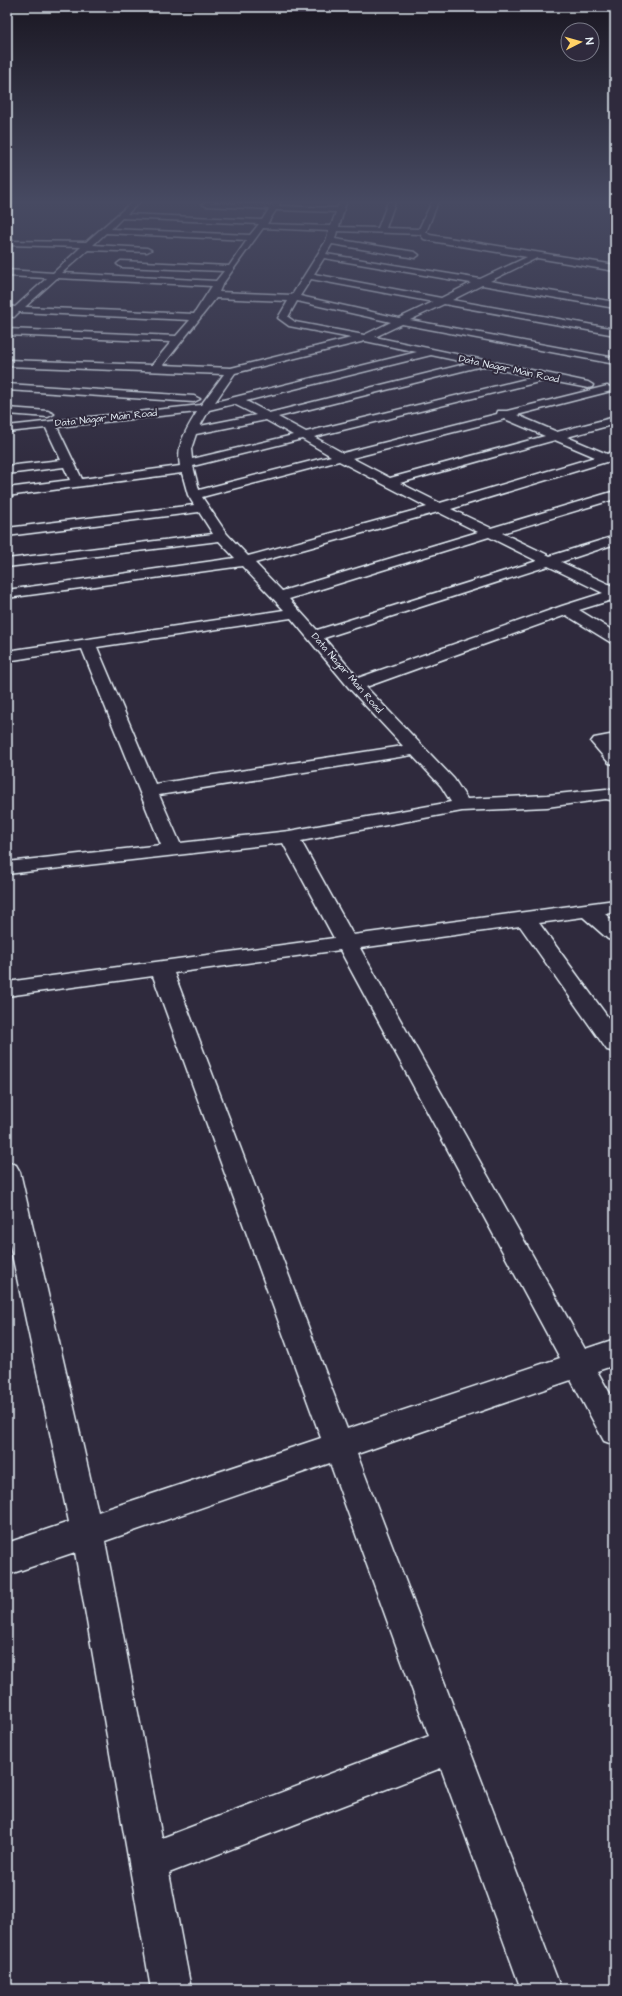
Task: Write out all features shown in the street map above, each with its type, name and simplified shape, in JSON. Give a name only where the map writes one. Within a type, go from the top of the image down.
[{"type":"street","points":[[7,318],[12,309],[30,295]]},
{"type":"street","points":[[155,368],[213,295]]},
{"type":"street","points":[[217,295],[295,298],[400,321],[615,361]]},
{"type":"street","name":"Data Nagar Main Road","points":[[297,295],[284,315],[284,318],[287,321],[611,390]]},
{"type":"street","points":[[416,295],[615,332]]},
{"type":"street","name":"Data Nagar Main Road","points":[[454,295],[365,338],[230,371],[190,431],[185,449],[186,467],[194,495],[222,537],[295,613],[355,685],[448,783],[462,805]]},
{"type":"street","points":[[487,308],[513,295]]},
{"type":"street","points":[[560,295],[615,305]]},
{"type":"street","points":[[12,309],[197,317]]},
{"type":"street","points":[[7,332],[178,339]]},
{"type":"street","points":[[306,352],[320,359]]},
{"type":"street","name":"Data Nagar Main Road","points":[[7,429],[101,419],[235,400],[430,352]]},
{"type":"street","points":[[7,362],[230,371]]},
{"type":"street","points":[[190,431],[266,416],[483,363]]},
{"type":"street","points":[[335,366],[382,388]]},
{"type":"street","points":[[7,492],[186,467],[305,436],[548,377]]},
{"type":"street","points":[[422,378],[437,384]]},
{"type":"street","points":[[588,385],[599,378]]},
{"type":"street","points":[[7,387],[208,404]]},
{"type":"street","points":[[452,390],[480,403]]},
{"type":"street","points":[[194,495],[611,390]]},
{"type":"street","points":[[235,400],[305,436],[342,458],[489,534],[615,593]]},
{"type":"street","points":[[493,409],[554,436],[612,458]]},
{"type":"street","points":[[7,411],[101,419]]},
{"type":"street","points":[[388,482],[615,420]]},
{"type":"street","points":[[50,424],[78,483]]},
{"type":"street","points":[[7,594],[245,561],[439,508],[612,458]]},
{"type":"street","points":[[7,470],[69,463]]},
{"type":"street","points":[[279,597],[615,495]]},
{"type":"street","points":[[7,532],[202,508]]},
{"type":"street","points":[[7,563],[222,537]]},
{"type":"street","points":[[315,636],[615,540]]},
{"type":"street","points":[[355,685],[567,608],[615,593]]},
{"type":"street","points":[[567,608],[615,639]]},
{"type":"street","points":[[7,656],[295,613]]},
{"type":"street","points":[[88,644],[172,850]]},
{"type":"street","points":[[615,739],[600,742],[615,759]]},
{"type":"street","points":[[148,790],[415,749]]},
{"type":"street","points":[[7,868],[290,837],[462,805],[547,801],[606,794],[615,796]]},
{"type":"street","points":[[290,837],[615,1431]]},
{"type":"street","points":[[7,989],[615,906]]},
{"type":"street","points":[[588,910],[615,934]]},
{"type":"street","points":[[525,918],[615,1044]]},
{"type":"street","points":[[161,968],[337,1446],[540,1989]]},
{"type":"street","points":[[7,1172],[87,1532],[171,1989]]},
{"type":"street","points":[[7,1559],[615,1352]]},
{"type":"street","points":[[148,1862],[450,1746]]}]
